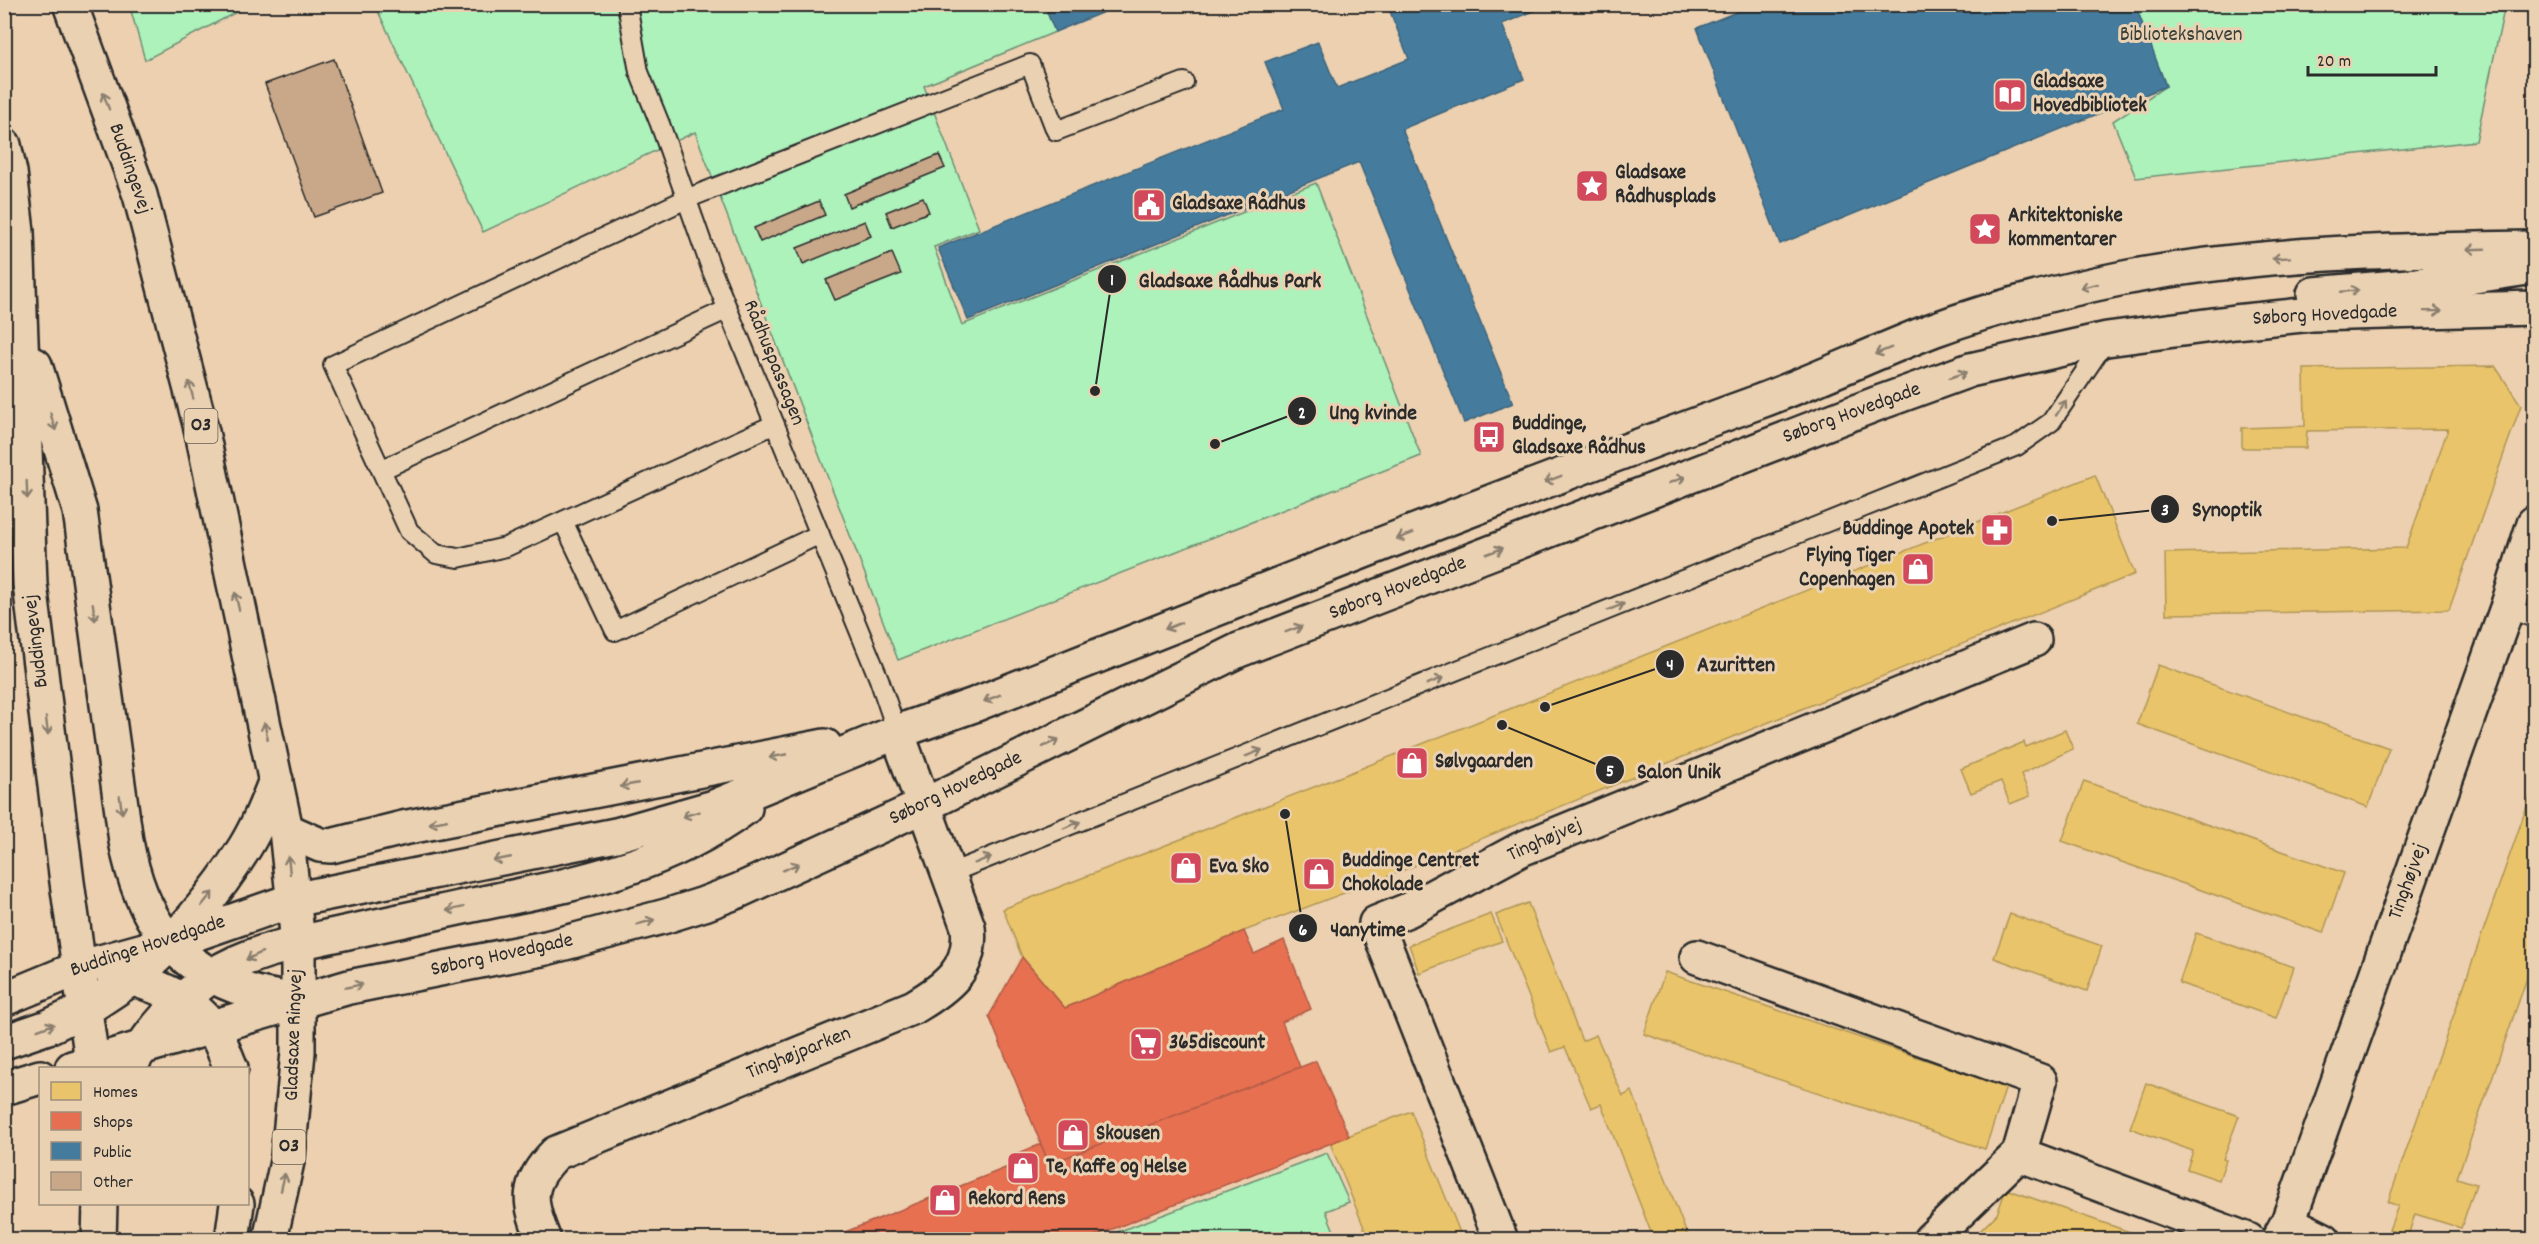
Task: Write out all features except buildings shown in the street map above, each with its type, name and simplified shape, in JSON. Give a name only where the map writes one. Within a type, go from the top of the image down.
[{"type":"street","name":"Buddingevej","points":[[70,4],[140,195],[202,432],[286,830]]},
{"type":"street","name":"Buddingevej","points":[[4,145],[10,172],[17,232],[30,584],[86,1009],[86,1066]]},
{"type":"street","name":"Søborg Hovedgade","points":[[293,900],[616,835],[714,807],[897,732],[974,705],[1636,446],[1766,399],[1936,330],[2026,300],[2125,278],[2225,262],[2335,255],[2535,248]]},
{"type":"street","points":[[2107,339],[2293,295],[2409,286],[2535,267]]},
{"type":"street","name":"Søborg Hovedgade","points":[[297,1001],[349,987],[508,957],[666,916],[738,891],[923,806],[1239,650],[1876,404],[1970,370],[2107,339],[2235,322],[2312,314],[2535,308]]},
{"type":"street","points":[[22,327],[80,511],[131,866],[138,890],[150,917],[170,943],[213,976],[252,992],[297,1001]]},
{"type":"street","name":"Tinghøjvej","points":[[2283,1231],[2521,613],[2535,523]]},
{"type":"street","name":"Tinghøjvej","points":[[1502,1239],[1376,923],[1408,910],[1521,849],[2034,640]]},
{"type":"street","points":[[286,830],[320,845],[331,846],[403,828],[897,732]]},
{"type":"street","name":"Tinghøjparken","points":[[544,1239],[532,1212],[533,1188],[540,1170],[556,1153],[914,1007],[940,992],[957,974],[968,954],[968,927],[897,732]]},
{"type":"street","points":[[134,1058],[183,1002],[213,976],[271,949],[615,873],[670,854],[723,825],[785,779]]},
{"type":"street","points":[[4,1042],[48,1027],[86,1009],[132,978],[170,943],[246,846],[276,780]]},
{"type":"street","name":"Gladsaxe Ringvej","points":[[270,1239],[288,1157],[298,1052],[298,943],[286,830]]},
{"type":"street","name":"Buddinge Hovedgade","points":[[4,999],[79,968],[170,943],[293,900]]},
{"type":"street","points":[[1697,957],[2040,1081],[2019,1154],[1930,1239]]},
{"type":"street","points":[[79,968],[132,978],[159,987],[183,1002],[213,1027],[231,1067]]},
{"type":"street","points":[[86,1066],[134,1058],[213,1027],[297,1001]]},
{"type":"street","points":[[4,1088],[39,1077]]},
{"type":"street","points":[[2019,1154],[2248,1239]]},
{"type":"street","points":[[99,1239],[100,1205]]},
{"type":"street","points":[[232,1239],[237,1205]]},
{"type":"street","points":[[2283,1231],[2324,1239]]},
{"type":"lane","name":"Rådhuspassagen","points":[[627,4],[639,72],[712,271],[773,425],[879,679],[897,732]]},
{"type":"lane","points":[[773,425],[498,551],[458,558],[436,554],[409,531],[333,365],[686,199],[1030,64],[1056,131],[1185,82]]},
{"type":"lane","points":[[381,470],[728,309]]},
{"type":"lane","points":[[948,874],[2017,446],[2051,422],[2107,339]]},
{"type":"lane","points":[[563,521],[615,631],[820,534]]},
{"type":"green space","points":[[129,4],[250,4],[250,5],[145,60]]},
{"type":"green space","points":[[375,5],[1044,5],[1055,32],[924,86],[979,229],[934,247],[962,325],[1316,183],[1421,456],[898,660],[695,132],[483,232]]},
{"type":"green space","name":"Bibliotekshaven","points":[[2135,5],[2505,5],[2476,141],[2136,178],[2113,121],[2166,86]]},
{"type":"green space","points":[[1327,1153],[1349,1202],[1326,1211],[1337,1239],[1099,1239]]},
{"type":"place","name":"Gladsaxe Hovedbibliotek","points":[[2010,95]]},
{"type":"place","name":"Gladsaxe Rådhusplads","points":[[1592,186]]},
{"type":"place","name":"Gladsaxe Rådhus","points":[[1149,205]]},
{"type":"place","name":"Arkitektoniske kommentarer","points":[[1985,229]]},
{"type":"place","name":"Gladsaxe Rådhus Park","points":[[1095,391]]},
{"type":"place","name":"Buddinge, Gladsaxe Rådhus","points":[[1489,437]]},
{"type":"place","name":"Ung kvinde","points":[[1215,444]]},
{"type":"place","name":"Synoptik","points":[[2052,521]]},
{"type":"place","name":"Buddinge Apotek","points":[[1997,530]]},
{"type":"place","name":"Flying Tiger Copenhagen","points":[[1918,569]]},
{"type":"place","name":"Azuritten","points":[[1545,707]]},
{"type":"place","name":"Salon Unik","points":[[1502,725]]},
{"type":"place","name":"Sølvgaarden","points":[[1412,763]]},
{"type":"place","name":"4anytime","points":[[1285,814]]},
{"type":"place","name":"Eva Sko","points":[[1186,868]]},
{"type":"place","name":"Buddinge Centret Chokolade","points":[[1319,874]]},
{"type":"place","name":"365discount","points":[[1146,1044]]},
{"type":"place","name":"Skousen","points":[[1073,1135]]},
{"type":"place","name":"Te, Kaffe og Helse","points":[[1023,1168]]},
{"type":"place","name":"Rekord Rens","points":[[945,1200]]}]
